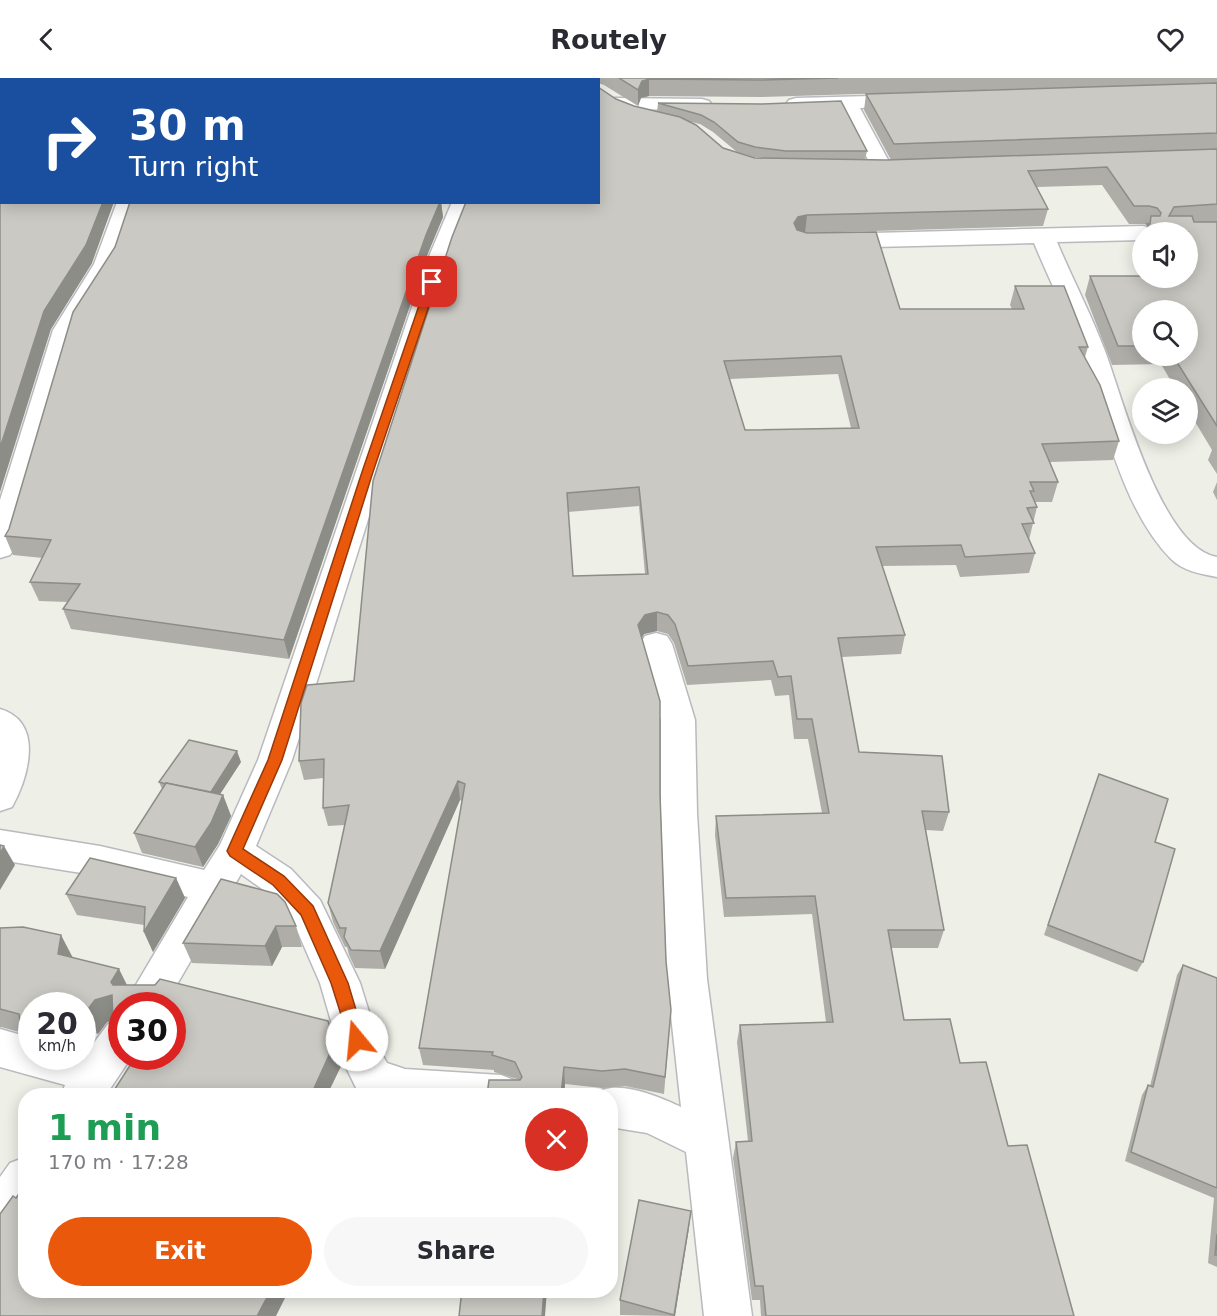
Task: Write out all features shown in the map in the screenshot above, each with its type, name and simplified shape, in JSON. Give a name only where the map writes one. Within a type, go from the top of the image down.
[{"type":"street","points":[[600,93],[615,104],[641,117],[675,124]]},
{"type":"street","points":[[782,96],[799,104],[926,101]]},
{"type":"street","points":[[848,103],[883,169]]},
{"type":"street","points":[[615,104],[715,105]]},
{"type":"street","points":[[860,169],[905,168]]},
{"type":"street","points":[[0,548],[65,330],[106,264],[127,204]]},
{"type":"street","points":[[152,992],[235,851],[275,760],[439,260],[454,207]]},
{"type":"street","points":[[816,242],[1132,234]]},
{"type":"street","points":[[1043,236],[1091,348],[1135,469],[1153,510],[1175,545],[1189,560],[1217,567]]},
{"type":"street","points":[[656,644],[678,720],[679,813],[687,979],[728,1316]]},
{"type":"street","points":[[0,722],[5,724],[12,736],[12,753],[0,797]]},
{"type":"street","points":[[0,845],[100,861],[213,888]]},
{"type":"street","points":[[235,851],[279,880],[307,911],[340,983],[363,1059],[373,1078],[402,1088]]},
{"type":"street","points":[[0,1048],[89,1085],[108,1057]]},
{"type":"street","points":[[618,1108],[651,1114],[707,1140]]},
{"type":"street","points":[[0,1215],[18,1189]]},
{"type":"building","points":[[619,78],[838,78],[649,79],[642,81],[638,90]]},
{"type":"building","points":[[1217,83],[1217,133],[894,144],[866,94]]},
{"type":"building","points":[[600,88],[616,99],[634,106],[680,117],[696,125],[723,148],[755,158],[886,160],[1217,149],[1217,204],[1174,207],[1169,216],[1192,216],[1194,222],[1150,222],[1151,216],[1160,216],[1161,213],[1157,208],[1134,206],[1107,167],[1028,171],[1048,209],[807,215],[798,217],[794,223],[797,230],[807,233],[876,232],[900,309],[1024,309],[1015,286],[1064,286],[1088,347],[1079,347],[1100,385],[1119,441],[1042,444],[1058,482],[1030,482],[1034,491],[1030,491],[1037,507],[1027,508],[1034,523],[1022,524],[1035,553],[965,557],[961,545],[876,547],[905,635],[838,638],[859,752],[942,756],[949,812],[922,811],[944,930],[888,930],[904,1020],[950,1019],[960,1063],[986,1062],[1008,1146],[1027,1145],[1074,1316],[766,1316],[763,1286],[755,1286],[736,1142],[752,1141],[740,1025],[833,1022],[815,896],[726,898],[716,816],[829,813],[812,719],[797,719],[791,676],[778,677],[773,661],[688,666],[675,624],[668,615],[657,612],[645,615],[638,625],[660,701],[660,794],[666,961],[671,1010],[665,1077],[625,1069],[602,1071],[564,1067],[562,1088],[488,1088],[489,1080],[520,1080],[522,1077],[515,1062],[492,1055],[493,1052],[419,1048],[465,784],[458,781],[380,951],[351,950],[344,937],[346,928],[340,928],[328,903],[349,805],[323,808],[324,759],[299,761],[301,703],[307,685],[354,681],[373,481],[452,237],[465,204],[600,204]],"holes":[[[841,356],[859,428],[745,430],[724,361]],[[639,487],[648,574],[573,576],[567,493]]]},
{"type":"building","points":[[841,101],[867,151],[786,151],[755,147],[738,142],[714,122],[701,115],[658,103],[761,104]]},
{"type":"building","points":[[0,204],[102,204],[86,245],[44,311],[0,448]]},
{"type":"building","points":[[129,204],[439,204],[426,235],[284,640],[63,609],[80,584],[30,582],[51,540],[5,536],[73,312],[115,247]]},
{"type":"building","points":[[1198,222],[1217,222],[1217,426],[1198,396],[1198,378],[1187,378],[1179,366],[1198,366],[1198,300],[1132,300],[1132,346],[1118,346],[1090,276],[1132,276],[1132,288],[1198,288]]},
{"type":"building","points":[[189,740],[237,751],[211,792],[159,782]]},
{"type":"building","points":[[1099,774],[1168,799],[1155,842],[1175,849],[1143,962],[1048,925]]},
{"type":"building","points":[[166,783],[223,795],[211,823],[195,847],[134,833]]},
{"type":"building","points":[[90,858],[176,878],[144,932],[145,907],[66,894]]},
{"type":"building","points":[[221,879],[277,894],[285,902],[296,926],[276,926],[265,946],[183,943]]},
{"type":"building","points":[[23,927],[61,935],[58,954],[119,969],[111,982],[113,985],[155,985],[160,979],[328,1021],[335,1042],[314,1088],[115,1088],[127,1070],[186,1070],[186,992],[108,992],[108,996],[96,1000],[96,992],[18,992],[18,1014],[0,1009],[0,928]]},
{"type":"building","points":[[1183,965],[1217,978],[1217,1188],[1131,1152],[1148,1085],[1153,1087]]},
{"type":"building","points":[[18,1195],[18,1298],[267,1298],[257,1316],[0,1316],[0,1214],[13,1196],[16,1198]]},
{"type":"building","points":[[639,1200],[691,1211],[674,1315],[620,1300]]},
{"type":"building","points":[[461,1298],[543,1298],[542,1316],[459,1316]]},
{"type":"route","points":[[357,1040],[340,983],[307,911],[279,880],[235,851],[275,760],[432,282]]}]
